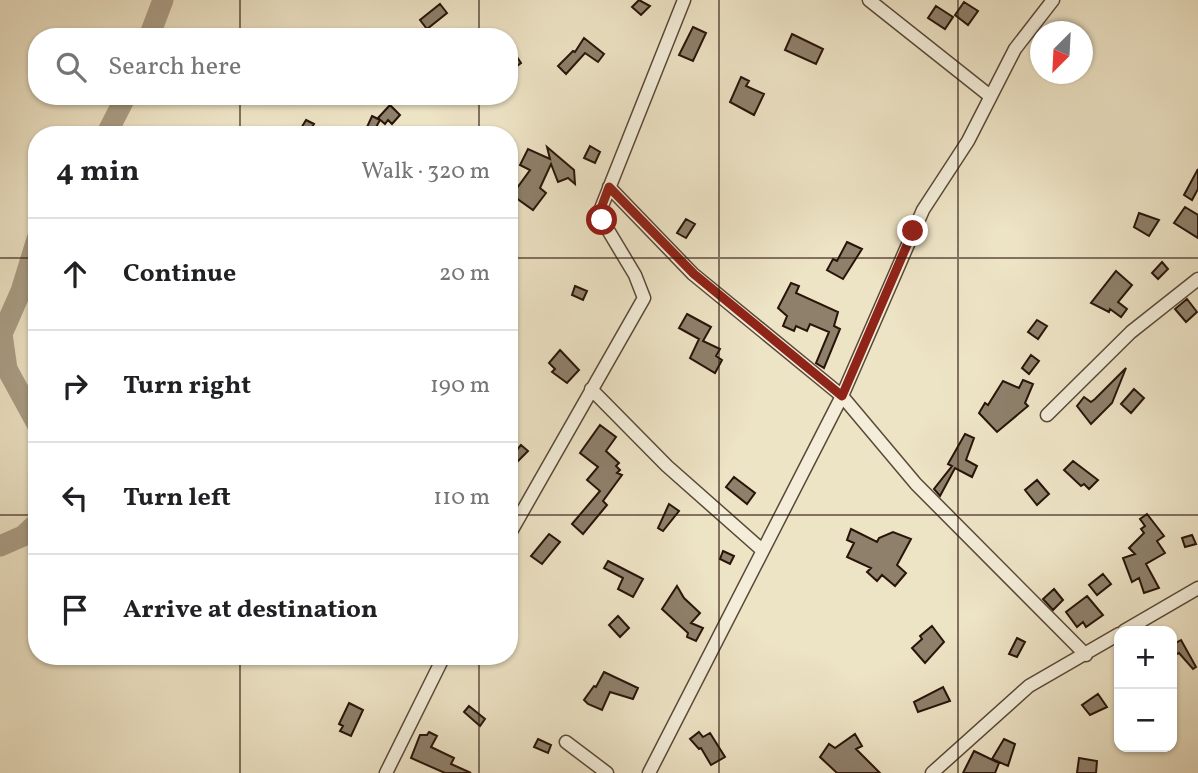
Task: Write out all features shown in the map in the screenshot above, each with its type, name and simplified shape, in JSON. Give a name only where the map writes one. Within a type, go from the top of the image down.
[{"type":"street","points":[[518,519],[644,298],[635,275],[602,220],[600,211],[684,0]]},
{"type":"street","points":[[869,0],[990,96]]},
{"type":"street","points":[[649,773],[842,396],[923,210],[968,141],[1015,49],[1053,0]]},
{"type":"street","points":[[609,187],[694,274],[842,396],[916,484],[1086,655]]},
{"type":"street","points":[[1047,415],[1131,332],[1198,279]]},
{"type":"street","points":[[591,389],[667,466],[762,550]]},
{"type":"street","points":[[1133,626],[1198,588]]},
{"type":"street","points":[[932,773],[1018,694],[1114,637]]},
{"type":"street","points":[[386,773],[440,665]]},
{"type":"street","points":[[566,742],[607,773]]},
{"type":"building","points":[[639,0],[650,6],[641,15],[632,7]]},
{"type":"building","points":[[964,2],[978,11],[968,25],[955,15]]},
{"type":"building","points":[[440,4],[447,13],[428,28],[420,20]]},
{"type":"building","points":[[936,6],[953,17],[945,29],[928,18]]},
{"type":"building","points":[[693,27],[706,33],[693,61],[679,55]]},
{"type":"building","points":[[792,34],[823,49],[816,64],[785,50]]},
{"type":"building","points":[[584,38],[604,54],[598,62],[585,53],[566,74],[558,66],[575,52]]},
{"type":"building","points":[[741,77],[749,81],[746,86],[764,94],[754,115],[730,102]]},
{"type":"building","points":[[390,105],[400,115],[392,124],[388,120],[385,124],[378,118]]},
{"type":"building","points":[[372,116],[380,120],[377,126],[367,126]]},
{"type":"building","points":[[306,120],[314,124],[313,126],[302,126]]},
{"type":"building","points":[[590,146],[600,152],[595,163],[584,158]]},
{"type":"building","points":[[547,147],[574,170],[575,184],[568,178],[558,182],[551,164],[540,188],[546,193],[533,210],[518,199],[518,187],[530,170],[520,165],[528,149],[550,159]]},
{"type":"building","points":[[1198,169],[1198,189],[1192,200],[1184,195]]},
{"type":"building","points":[[1185,207],[1198,215],[1198,238],[1174,223]]},
{"type":"building","points":[[1139,213],[1159,220],[1149,236],[1134,227]]},
{"type":"building","points":[[686,219],[695,224],[686,238],[677,233]]},
{"type":"building","points":[[847,242],[862,249],[843,279],[827,270],[833,259],[837,261]]},
{"type":"building","points":[[1162,262],[1168,269],[1158,279],[1152,273]]},
{"type":"building","points":[[1116,271],[1132,285],[1118,302],[1127,309],[1121,317],[1110,309],[1109,312],[1091,303]]},
{"type":"building","points":[[791,283],[799,286],[796,293],[838,312],[834,326],[840,329],[824,368],[816,363],[829,332],[810,324],[807,331],[796,326],[794,331],[783,326],[787,316],[778,308]]},
{"type":"building","points":[[575,286],[587,291],[583,300],[572,295]]},
{"type":"building","points":[[1187,299],[1197,312],[1186,322],[1175,309]]},
{"type":"building","points":[[687,314],[711,327],[703,341],[720,349],[716,356],[722,360],[715,373],[690,358],[699,339],[679,328]]},
{"type":"building","points":[[1037,320],[1047,326],[1038,339],[1028,332]]},
{"type":"building","points":[[560,350],[579,370],[567,383],[552,372],[555,369],[549,363]]},
{"type":"building","points":[[1031,355],[1039,361],[1029,374],[1022,368]]},
{"type":"building","points":[[1126,368],[1112,403],[1091,424],[1077,406],[1084,397],[1091,402],[1095,399]]},
{"type":"building","points":[[1023,380],[1033,384],[1025,403],[1028,406],[997,432],[979,413],[985,403],[988,405],[1003,381],[1019,388]]},
{"type":"building","points":[[1134,389],[1144,398],[1131,413],[1121,404]]},
{"type":"building","points":[[600,425],[616,437],[606,451],[619,463],[616,466],[620,470],[617,473],[622,475],[603,501],[607,505],[583,534],[572,524],[600,491],[587,480],[598,467],[580,453]]},
{"type":"building","points":[[965,434],[974,438],[966,460],[977,466],[972,477],[955,468],[940,496],[934,489],[952,466],[948,464]]},
{"type":"building","points":[[521,445],[528,451],[518,461],[518,448]]},
{"type":"building","points":[[1073,461],[1098,480],[1089,489],[1084,484],[1081,486],[1064,470]]},
{"type":"building","points":[[734,477],[755,493],[747,504],[726,487]]},
{"type":"building","points":[[1037,480],[1049,494],[1037,505],[1025,490]]},
{"type":"building","points":[[669,504],[679,511],[663,531],[658,528]]},
{"type":"building","points":[[1147,514],[1164,536],[1157,541],[1165,553],[1146,564],[1159,588],[1144,593],[1139,578],[1132,582],[1123,558],[1135,554],[1129,548],[1144,533],[1141,529],[1145,526],[1140,519]]},
{"type":"building","points":[[851,529],[877,542],[879,538],[893,532],[911,539],[897,565],[906,573],[895,586],[882,575],[877,581],[867,572],[871,568],[847,557],[854,543],[847,540]]},
{"type":"building","points":[[549,534],[560,542],[542,564],[531,556]]},
{"type":"building","points":[[1192,535],[1196,544],[1185,547],[1182,538]]},
{"type":"building","points":[[723,551],[734,556],[730,564],[720,559]]},
{"type":"building","points":[[608,561],[643,579],[633,597],[618,589],[623,578],[604,568]]},
{"type":"building","points":[[1103,574],[1111,584],[1097,595],[1089,585]]},
{"type":"building","points":[[677,586],[684,598],[700,613],[691,623],[703,628],[696,641],[687,637],[688,633],[662,609]]},
{"type":"building","points":[[1054,589],[1063,600],[1053,610],[1043,599]]},
{"type":"building","points":[[1087,596],[1103,615],[1086,627],[1083,622],[1077,627],[1066,612]]},
{"type":"building","points":[[618,616],[629,628],[620,637],[609,625]]},
{"type":"building","points":[[932,626],[944,642],[925,663],[912,648],[922,639],[920,636]]},
{"type":"building","points":[[1017,638],[1025,642],[1017,657],[1009,654]]},
{"type":"building","points":[[1181,640],[1196,667],[1193,669],[1177,654],[1177,642]]},
{"type":"building","points":[[604,672],[638,688],[633,699],[610,692],[602,710],[588,704],[584,700],[594,686],[596,687]]},
{"type":"building","points":[[943,687],[950,701],[918,712],[914,702]]},
{"type":"building","points":[[1098,694],[1107,707],[1090,715],[1082,705]]},
{"type":"building","points":[[349,703],[363,710],[351,736],[340,731],[343,726],[339,724]]},
{"type":"building","points":[[469,706],[485,719],[480,726],[464,712]]},
{"type":"building","points":[[429,732],[437,736],[431,747],[454,758],[451,764],[471,773],[445,773],[411,758],[420,735],[427,735]]},
{"type":"building","points":[[699,732],[703,737],[710,733],[725,757],[711,765],[701,748],[690,739]]},
{"type":"building","points":[[855,734],[862,746],[856,749],[880,773],[837,773],[820,757],[829,744],[835,748]]},
{"type":"building","points":[[538,739],[551,745],[548,753],[534,747]]},
{"type":"building","points":[[1004,739],[1015,744],[1008,766],[992,759]]},
{"type":"building","points":[[974,751],[999,763],[995,773],[963,773]]},
{"type":"building","points":[[1079,758],[1097,761],[1096,773],[1077,773]]},
{"type":"waterway","points":[[152,28],[163,0]]},
{"type":"waterway","points":[[111,126],[121,105]]},
{"type":"waterway","points":[[28,268],[2,334],[7,369],[28,408]]},
{"type":"waterway","points":[[0,546],[28,531]]},
{"type":"route","points":[[602,220],[600,211],[609,187],[671,252],[714,292],[842,396],[913,231]]}]
